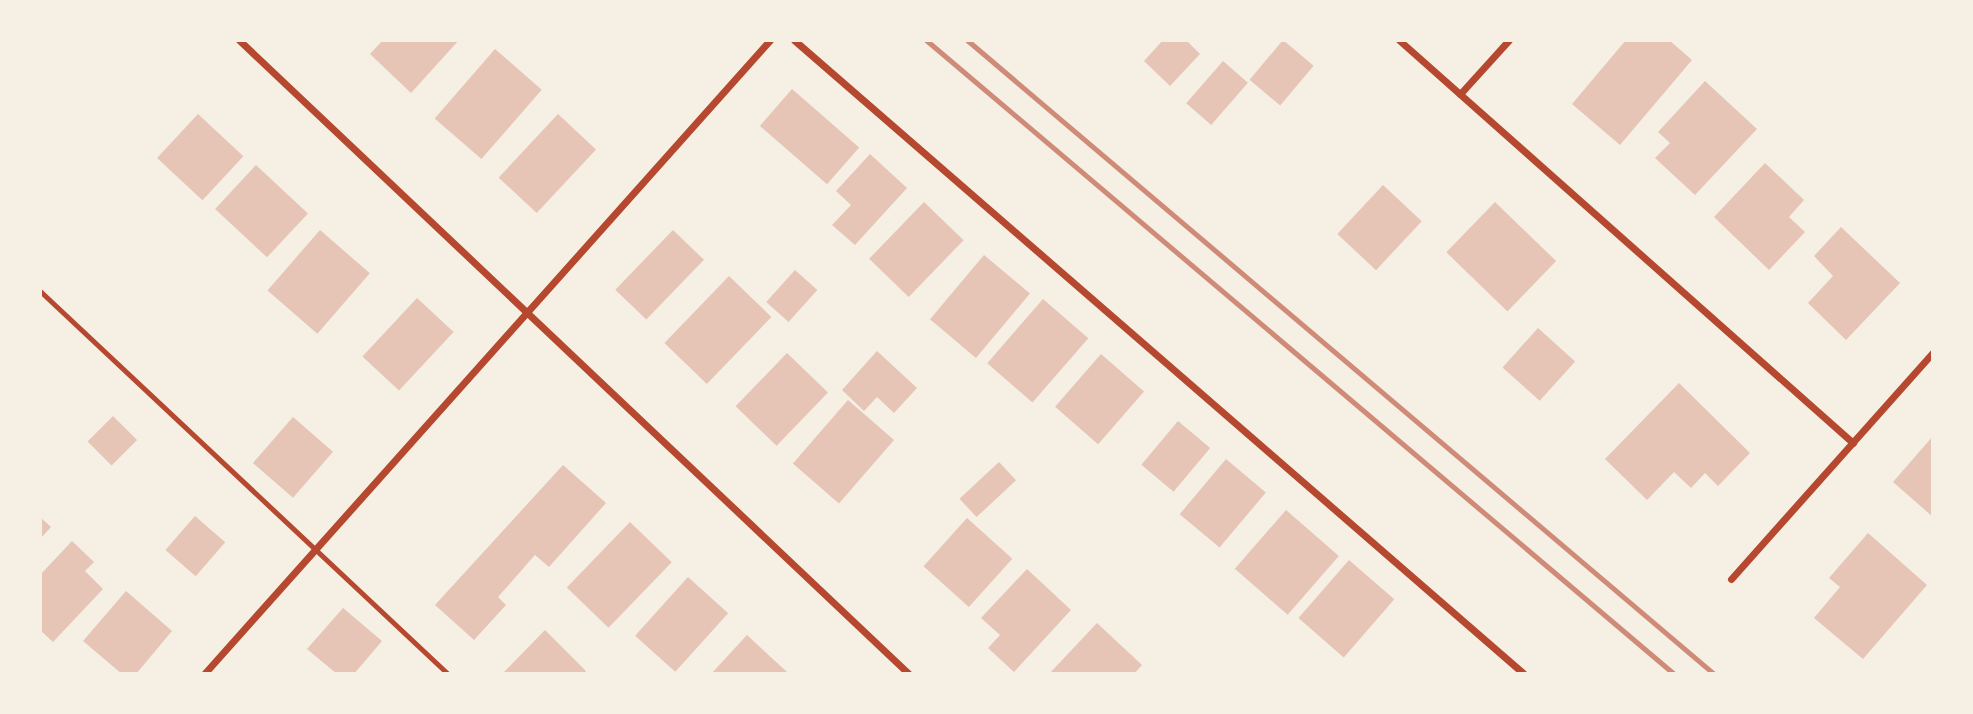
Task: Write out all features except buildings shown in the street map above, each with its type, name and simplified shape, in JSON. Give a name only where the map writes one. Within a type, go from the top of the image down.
[{"type":"street","points":[[239,40],[909,674]]},
{"type":"street","points":[[204,674],[769,40]]},
{"type":"street","points":[[794,40],[1524,674]]},
{"type":"street","points":[[1399,40],[1853,443]]},
{"type":"street","points":[[1460,94],[1509,40]]},
{"type":"street","points":[[1731,579],[1933,352]]},
{"type":"lane","points":[[40,291],[448,674]]},
{"type":"railway","points":[[926,40],[1674,674]]},
{"type":"railway","points":[[967,40],[1714,674]]}]
